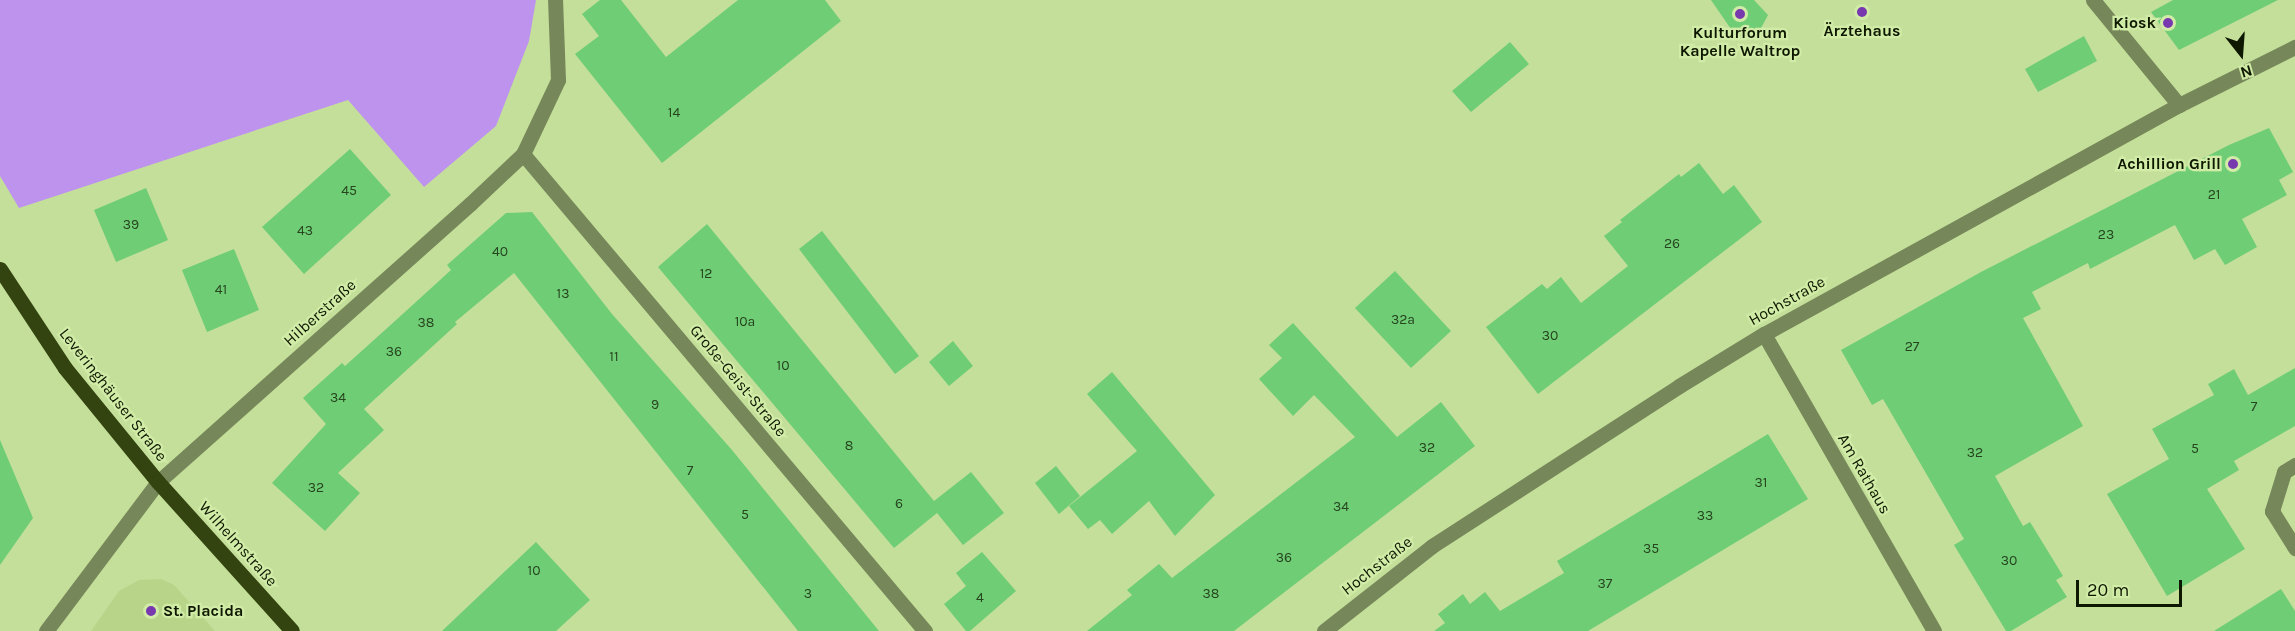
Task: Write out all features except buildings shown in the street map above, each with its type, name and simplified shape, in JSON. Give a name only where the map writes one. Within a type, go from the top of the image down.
[{"type":"main road","name":"Leveringhäuser Straße","points":[[0,269],[65,368],[158,482]]},
{"type":"main road","name":"Wilhelmstraße","points":[[158,482],[292,631]]},
{"type":"street","name":"Hilberstraße","points":[[46,631],[158,482],[524,154],[558,80],[555,0]]},
{"type":"street","points":[[2093,0],[2179,105]]},
{"type":"street","name":"Hochstraße","points":[[1324,631],[1432,546],[1679,386],[1764,334],[2179,105],[2295,47]]},
{"type":"street","name":"Große-Geist-Straße","points":[[524,154],[925,631]]},
{"type":"street","name":"Am Rathaus","points":[[1764,334],[1934,631]]},
{"type":"street","points":[[2295,465],[2284,472],[2272,510],[2295,548]]},
{"type":"shaded area","points":[[0,0],[536,0],[529,41],[496,126],[424,187],[348,100],[19,208],[0,176]]},
{"type":"shaded area","name":"St. Placida","points":[[161,579],[174,585],[215,631],[91,631],[119,591],[139,580]]},
{"type":"place","name":"Ärztehaus","points":[[1862,12]]},
{"type":"place","name":"Kulturforum Kapelle Waltrop","points":[[1740,14]]},
{"type":"place","name":"Kiosk","points":[[2168,23]]},
{"type":"place","name":"Achillion Grill","points":[[2233,164]]},
{"type":"place","name":"St. Placida","points":[[151,611]]}]
